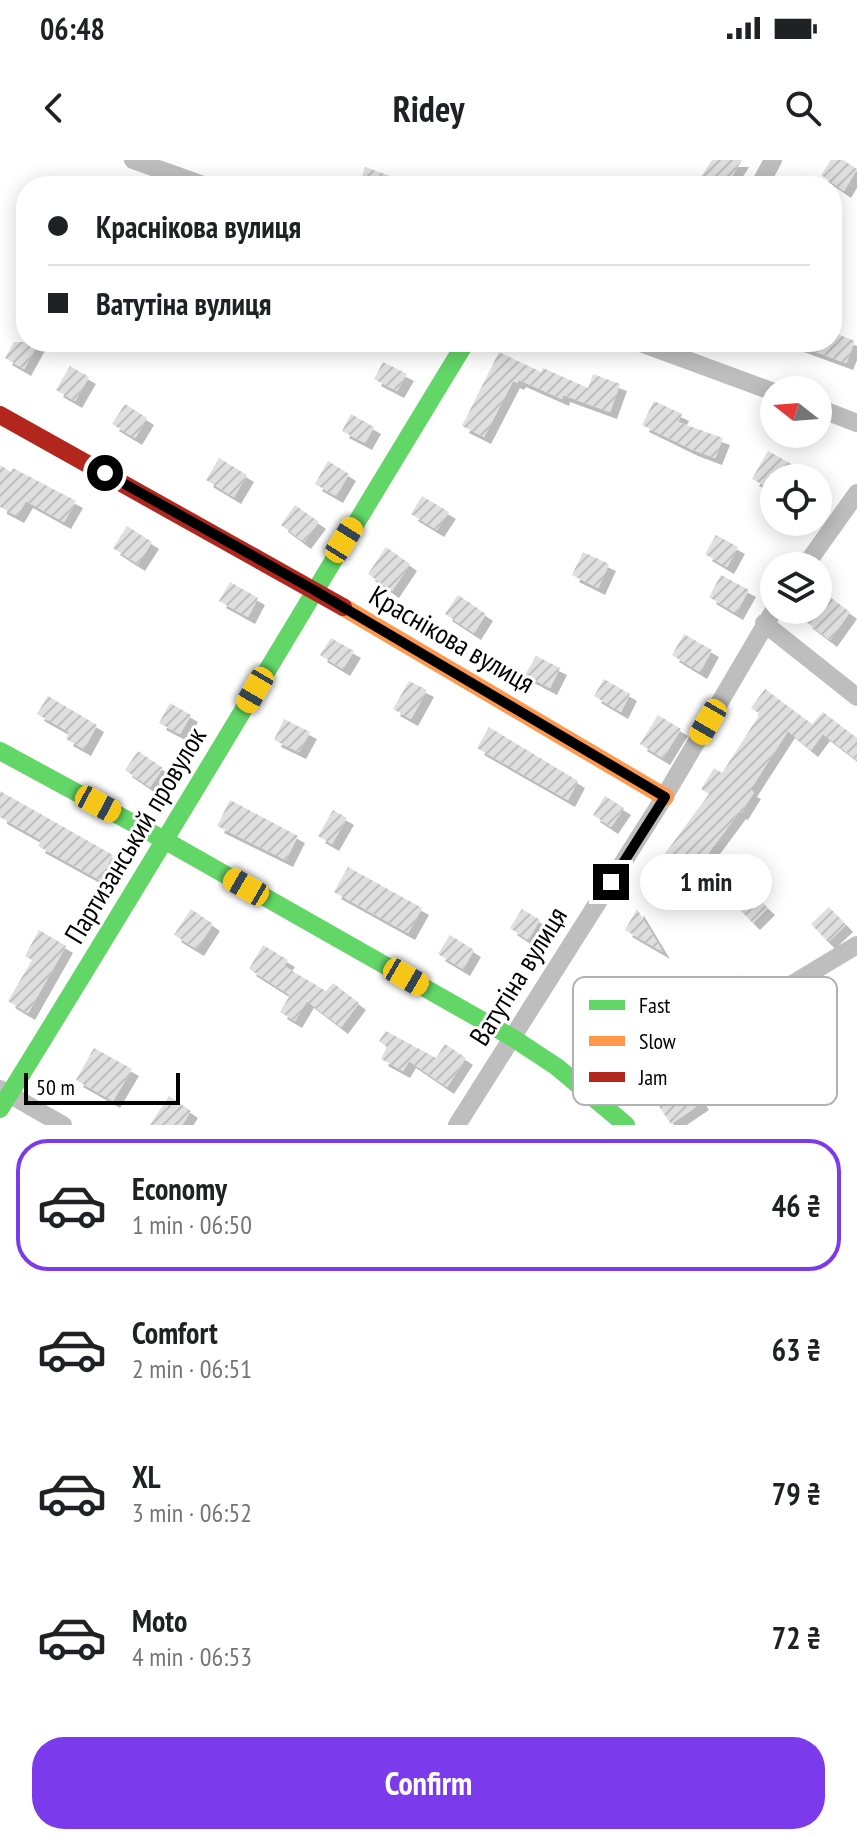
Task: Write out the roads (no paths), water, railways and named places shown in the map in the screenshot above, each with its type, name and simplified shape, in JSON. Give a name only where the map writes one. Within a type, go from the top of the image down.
[{"type":"street","points":[[133,160],[167,166],[186,176]]},
{"type":"street","name":"Партизанський провулок","points":[[3,1097],[166,841],[314,590],[460,352]]},
{"type":"street","points":[[680,352],[760,386]]},
{"type":"street","points":[[832,413],[857,423]]},
{"type":"street","name":"Краснікова вулиця","points":[[0,415],[314,590],[665,797]]},
{"type":"street","points":[[815,552],[857,493]]},
{"type":"street","name":"Ватутіна вулиця","points":[[457,1125],[665,797],[765,624]]},
{"type":"street","points":[[777,624],[857,697]]},
{"type":"street","points":[[0,751],[166,841],[513,1038],[573,1081]]},
{"type":"street","points":[[804,977],[857,945]]},
{"type":"street","points":[[3,1097],[63,1125]]},
{"type":"street","points":[[603,1106],[626,1125]]}]
